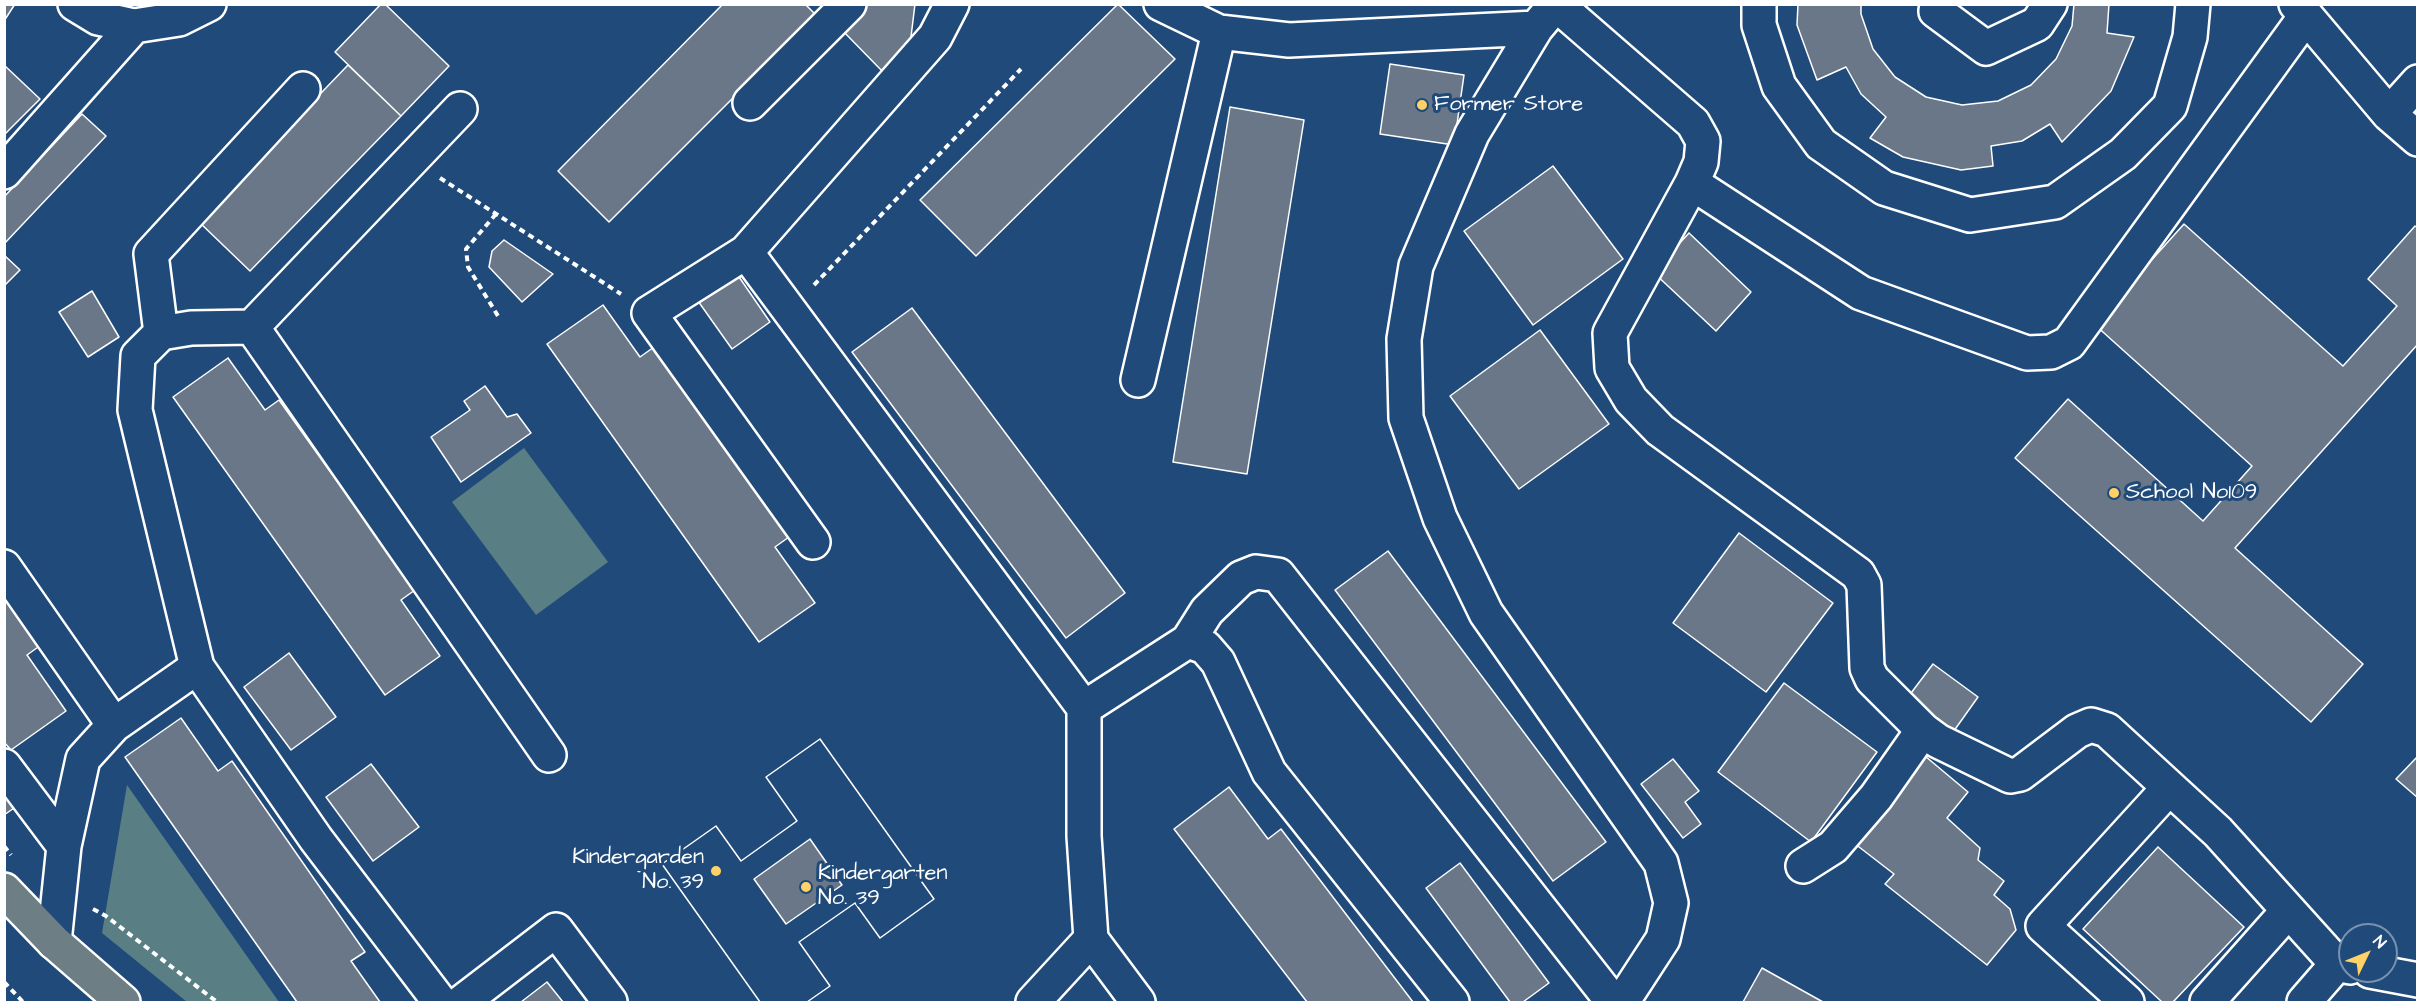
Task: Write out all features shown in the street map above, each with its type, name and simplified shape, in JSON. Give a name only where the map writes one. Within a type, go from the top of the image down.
[{"type":"main road","points":[[11,876],[54,942],[123,1002]]},
{"type":"main road","points":[[4,904],[52,954],[109,1002]]},
{"type":"street","points":[[75,4],[98,18],[134,26],[179,19],[209,4]]},
{"type":"street","points":[[750,103],[849,4]]},
{"type":"street","points":[[813,542],[649,313],[746,252],[935,37],[952,4]]},
{"type":"street","points":[[1161,4],[1219,32],[1289,40],[1549,12],[1694,123],[1703,141],[1701,162],[1692,183],[1610,333],[1612,368],[1631,400],[1660,430],[1858,574],[1864,585],[1867,668],[1872,680],[1923,730],[1938,741],[2010,776],[2020,774],[2076,731],[2091,726],[2107,730],[2218,832],[2288,911],[2338,961]]},
{"type":"street","points":[[1759,4],[1759,25],[1779,86],[1821,144],[1884,188],[1970,215],[2055,202],[2123,154],[2170,106],[2190,36],[2193,4]]},
{"type":"street","points":[[1937,4],[1935,11],[1986,48],[2037,24],[2050,4]]},
{"type":"street","points":[[1692,183],[1861,293],[2027,353],[2051,352],[2069,343],[2301,10],[2389,114],[2418,140]]},
{"type":"street","points":[[1549,12],[1472,134],[1416,266],[1404,339],[1406,418],[1440,518],[1486,613],[1661,863],[1671,903],[1664,939],[1622,1002]]},
{"type":"street","points":[[4,172],[134,26]]},
{"type":"street","points":[[1138,380],[1219,32]]},
{"type":"street","points":[[2389,114],[2418,82]]},
{"type":"street","points":[[161,333],[151,254],[303,89]]},
{"type":"street","points":[[440,1002],[316,839],[196,667],[135,410],[138,356],[161,333],[191,328],[252,327],[460,109]]},
{"type":"street","points":[[746,252],[1084,708],[1084,836],[1091,939],[1138,1002]]},
{"type":"street","points":[[252,327],[549,755]]},
{"type":"street","points":[[4,567],[114,725]]},
{"type":"street","points":[[1084,708],[1188,641],[1216,599],[1240,578],[1256,572],[1278,575],[1613,1002]]},
{"type":"street","points":[[1188,641],[1205,647],[1218,663],[1269,772],[1452,1002]]},
{"type":"street","points":[[54,942],[64,846],[83,759],[114,725],[196,667]]},
{"type":"street","points":[[1803,866],[1833,847],[1876,797],[1923,730]]},
{"type":"street","points":[[4,766],[64,846]]},
{"type":"street","points":[[2127,1002],[2043,926],[2169,788]]},
{"type":"street","points":[[2207,1002],[2288,911]]},
{"type":"street","points":[[462,1002],[556,930],[610,1002]]},
{"type":"street","points":[[1033,1002],[1091,939]]},
{"type":"street","points":[[2304,1002],[2338,971]]},
{"type":"street","points":[[2398,976],[2418,980]]},
{"type":"path","points":[[789,311],[1021,69]]},
{"type":"path","points":[[412,160],[649,313]]},
{"type":"path","points":[[496,214],[466,249],[468,267],[498,316]]},
{"type":"path","points":[[4,846],[11,876]]},
{"type":"path","points":[[59,892],[106,916],[217,1002]]},
{"type":"path","points":[[4,982],[23,1002]]},
{"type":"green space","points":[[524,448],[608,562],[536,615],[452,502]]},
{"type":"green space","points":[[127,785],[279,1002],[187,1002],[102,933]]},
{"type":"building","points":[[4,4],[15,4],[4,21]]},
{"type":"building","points":[[381,4],[385,4],[449,66],[401,116],[335,52]]},
{"type":"building","points":[[723,4],[805,4],[816,15],[609,222],[558,171]]},
{"type":"building","points":[[866,4],[915,4],[910,45],[884,73],[841,29]]},
{"type":"building","points":[[1118,4],[1175,59],[976,256],[920,200]]},
{"type":"building","points":[[1798,4],[1861,4],[1861,14],[1873,49],[1895,77],[1926,97],[1962,105],[1998,101],[2031,85],[2056,59],[2072,26],[2074,4],[2109,4],[2107,33],[2134,37],[2111,91],[2062,142],[2050,124],[2022,141],[1991,146],[1993,166],[1961,170],[1903,157],[1870,138],[1886,117],[1861,94],[1846,67],[1817,80],[1797,25]]},
{"type":"building","name":"Former Store","points":[[1390,64],[1464,75],[1454,145],[1380,134]]},
{"type":"building","points":[[4,65],[40,99],[4,135]]},
{"type":"building","points":[[348,65],[401,116],[250,271],[198,221]]},
{"type":"building","points":[[1230,107],[1304,120],[1247,474],[1173,462]]},
{"type":"building","points":[[82,114],[106,136],[4,244],[4,197]]},
{"type":"building","points":[[1553,166],[1623,259],[1533,325],[1464,231]]},
{"type":"building","name":"School No109","points":[[2184,224],[2343,366],[2397,306],[2368,279],[2415,226],[2418,228],[2418,344],[2235,548],[2363,664],[2311,722],[2015,458],[2068,399],[2203,521],[2252,466],[2094,324]]},
{"type":"building","points":[[1689,233],[1751,292],[1716,331],[1653,272]]},
{"type":"building","points":[[504,240],[553,274],[522,302],[489,267],[492,251]]},
{"type":"building","points":[[4,255],[20,270],[4,286]]},
{"type":"building","points":[[737,274],[770,322],[732,349],[698,301]]},
{"type":"building","points":[[92,291],[119,337],[88,357],[59,312]]},
{"type":"building","points":[[603,305],[640,357],[654,347],[789,537],[775,547],[815,603],[759,642],[547,344]]},
{"type":"building","points":[[912,308],[1125,593],[1066,638],[852,352]]},
{"type":"building","points":[[1540,330],[1609,424],[1519,489],[1450,396]]},
{"type":"building","points":[[228,358],[265,410],[279,400],[415,590],[401,600],[440,656],[385,695],[173,397]]},
{"type":"building","points":[[485,386],[507,417],[517,414],[531,433],[461,482],[431,437],[470,410],[464,401]]},
{"type":"building","points":[[1739,533],[1833,603],[1766,692],[1673,623]]},
{"type":"building","points":[[1388,551],[1606,842],[1553,881],[1335,590]]},
{"type":"building","points":[[4,595],[41,645],[27,655],[66,711],[11,750],[4,742]]},
{"type":"building","points":[[289,653],[336,717],[291,750],[244,687]]},
{"type":"building","points":[[1933,664],[1978,697],[1951,735],[1905,701]]},
{"type":"building","points":[[1784,683],[1877,752],[1811,842],[1718,772]]},
{"type":"building","points":[[181,718],[218,771],[232,761],[365,952],[351,961],[380,1002],[297,1002],[125,757]]},
{"type":"building","name":"Kindergarden No. 39","points":[[820,739],[934,899],[880,938],[855,903],[799,942],[830,986],[807,1002],[760,1002],[662,864],[716,826],[741,861],[797,821],[766,777]],"holes":[[[810,839],[842,885],[786,924],[754,879]]]},
{"type":"building","name":"Kindergarden No. 39","points":[[820,739],[934,899],[880,938],[855,903],[799,942],[830,986],[807,1002],[760,1002],[662,864],[716,826],[741,861],[797,821],[766,777]]},
{"type":"building","points":[[1919,751],[1968,792],[1947,818],[1980,848],[1978,860],[2004,881],[1994,895],[2010,909],[2016,930],[1987,965],[1885,884],[1894,874],[1850,840]]},
{"type":"building","points":[[2418,756],[2418,798],[2396,779]]},
{"type":"building","points":[[1673,759],[1699,791],[1685,802],[1701,824],[1683,838],[1641,784]]},
{"type":"building","points":[[371,764],[419,827],[373,861],[326,797]]},
{"type":"building","points":[[4,784],[20,804],[4,815]]},
{"type":"building","points":[[1229,787],[1268,839],[1281,829],[1413,1002],[1307,1002],[1174,829]]},
{"type":"building","points":[[2158,847],[2244,927],[2173,1002],[2162,1002],[2083,929]]},
{"type":"building","points":[[1460,863],[1549,983],[1523,1002],[1510,1002],[1426,888]]},
{"type":"building","points":[[1762,968],[1823,1002],[1743,1002]]},
{"type":"building","points":[[547,982],[563,1002],[521,1002]]},
{"type":"place","name":"Former Store","points":[[1422,105]]},
{"type":"place","name":"School No109","points":[[2114,493]]},
{"type":"place","name":"Kindergarden No. 39","points":[[716,871]]},
{"type":"place","name":"Kindergarten No. 39","points":[[806,887]]}]
